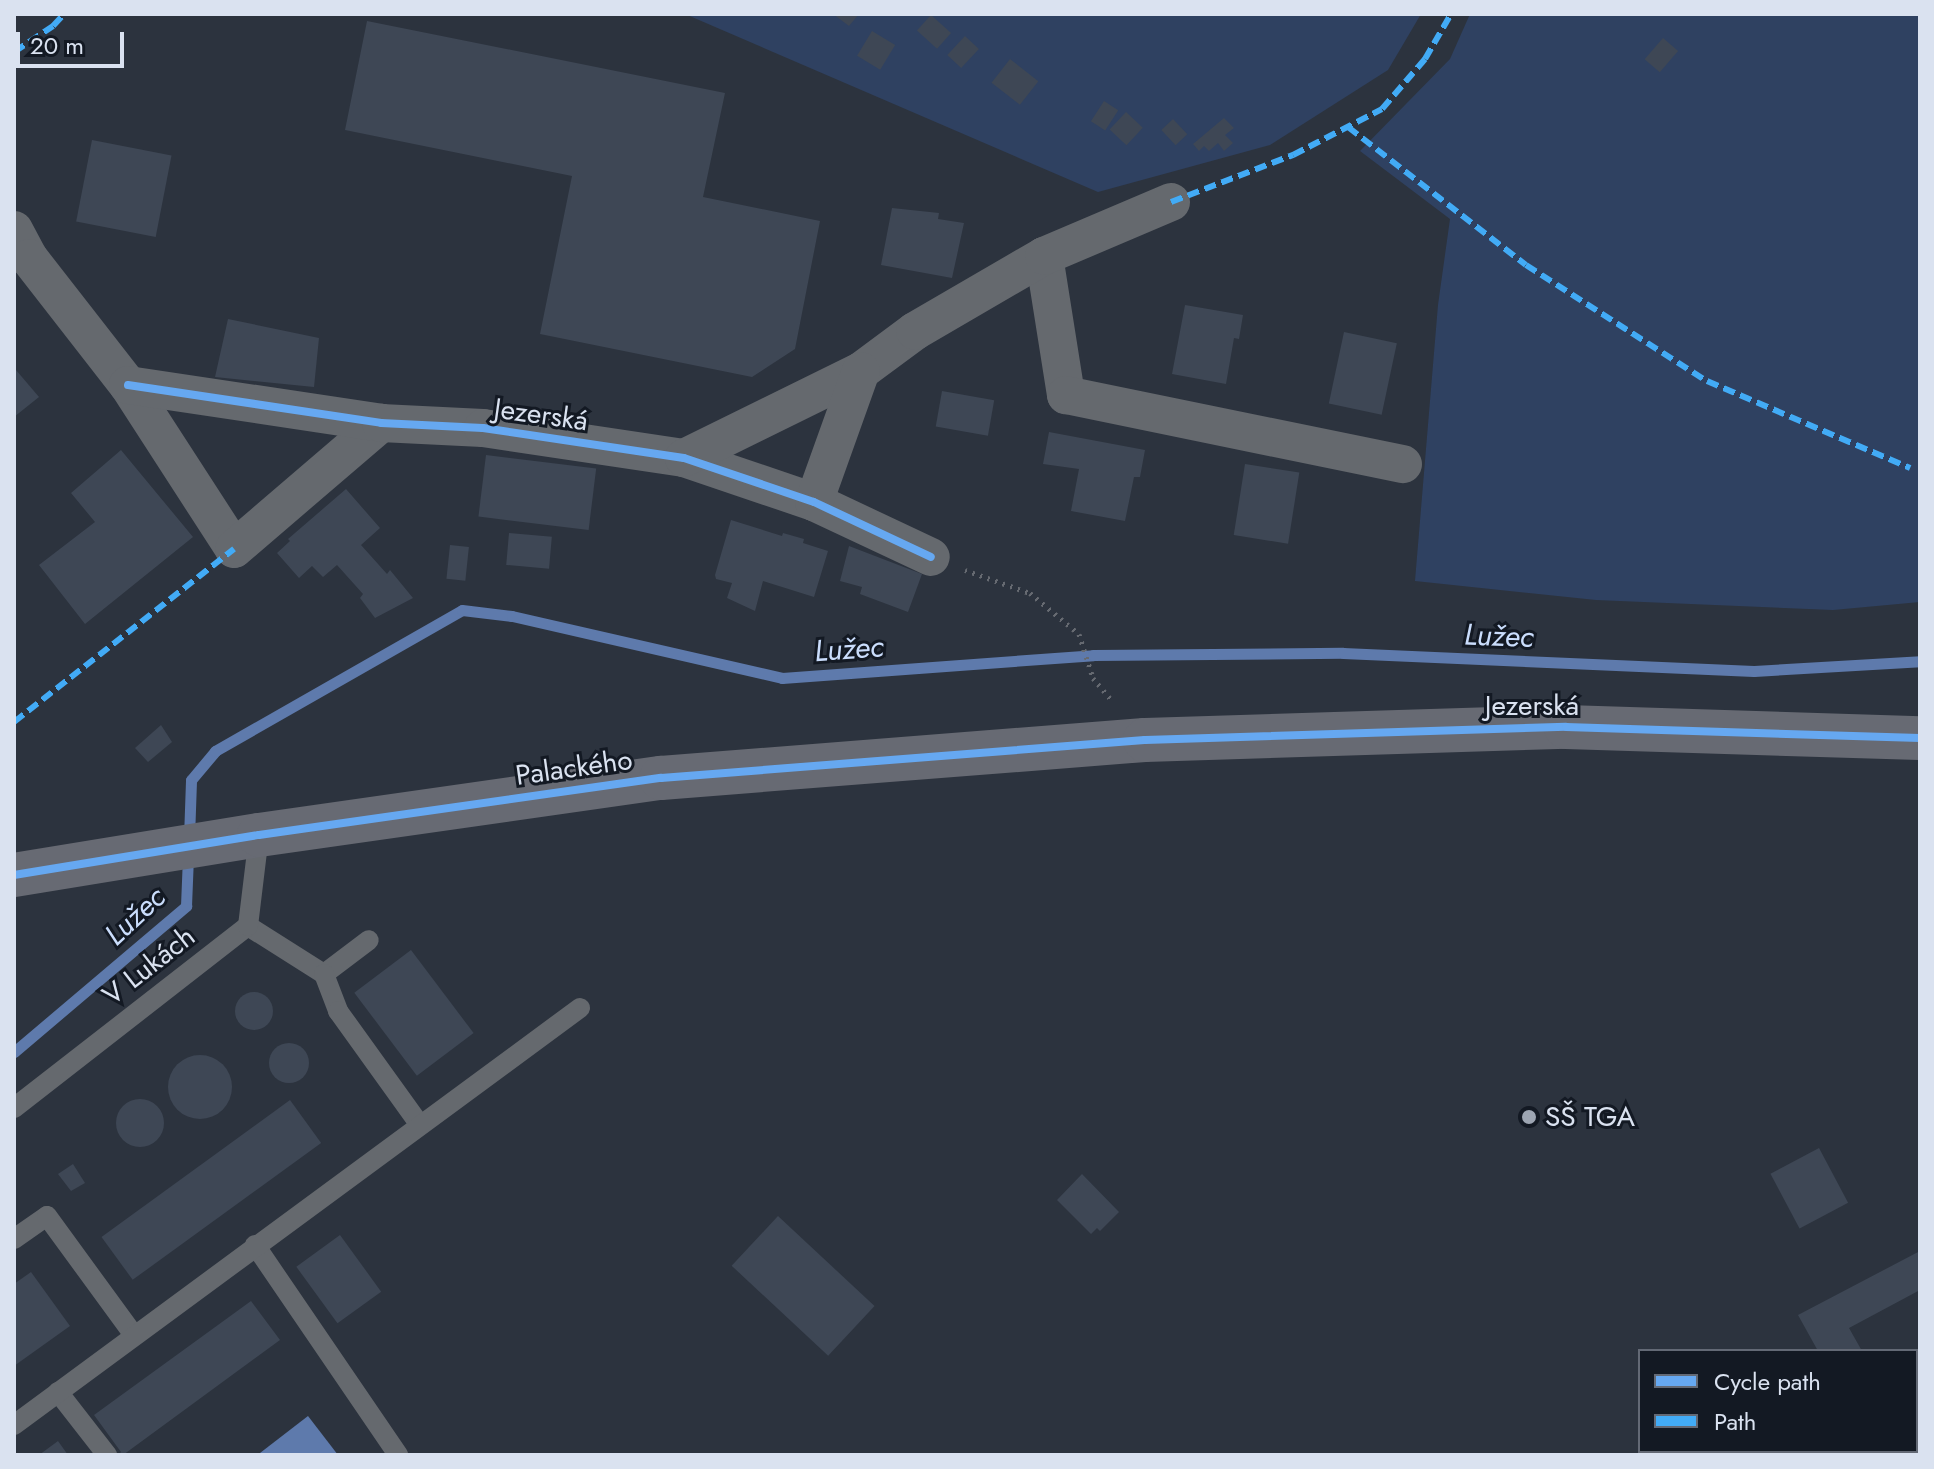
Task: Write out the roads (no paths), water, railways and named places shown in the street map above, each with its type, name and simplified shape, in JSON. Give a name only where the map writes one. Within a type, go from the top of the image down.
[{"type":"street","points":[[684,458],[861,371],[915,331],[1044,256],[1171,202]]},
{"type":"street","points":[[19,249],[128,385],[234,549],[381,423]]},
{"type":"street","points":[[1044,256],[1066,395],[1403,464]]},
{"type":"street","points":[[814,502],[861,371]]},
{"type":"street","name":"Jezerská","points":[[128,385],[381,423],[483,428],[684,458],[814,502],[931,557]]},
{"type":"street","name":"Jezerská","points":[[1145,740],[1566,727],[1920,738]]},
{"type":"street","name":"Palackého","points":[[14,875],[238,838],[661,778],[1145,740]]},
{"type":"lane","points":[[238,838],[248,926],[324,974],[338,1011],[420,1125]]},
{"type":"lane","name":"V Lukách","points":[[14,1108],[248,926]]},
{"type":"lane","points":[[324,974],[369,940]]},
{"type":"lane","points":[[14,1425],[133,1334],[580,1008]]},
{"type":"lane","points":[[14,1239],[47,1216],[133,1334]]},
{"type":"lane","points":[[255,1245],[398,1455]]},
{"type":"lane","points":[[58,1392],[107,1455]]},
{"type":"waterway","name":"Lužec","points":[[189,838],[191,780],[215,751],[462,610],[512,616],[782,678],[1093,655],[1343,653],[1754,671],[1920,661]]},
{"type":"waterway","name":"Lužec","points":[[14,1052],[186,906],[188,856]]},
{"type":"place","name":"SŠ TGA","points":[[1529,1117]]}]
